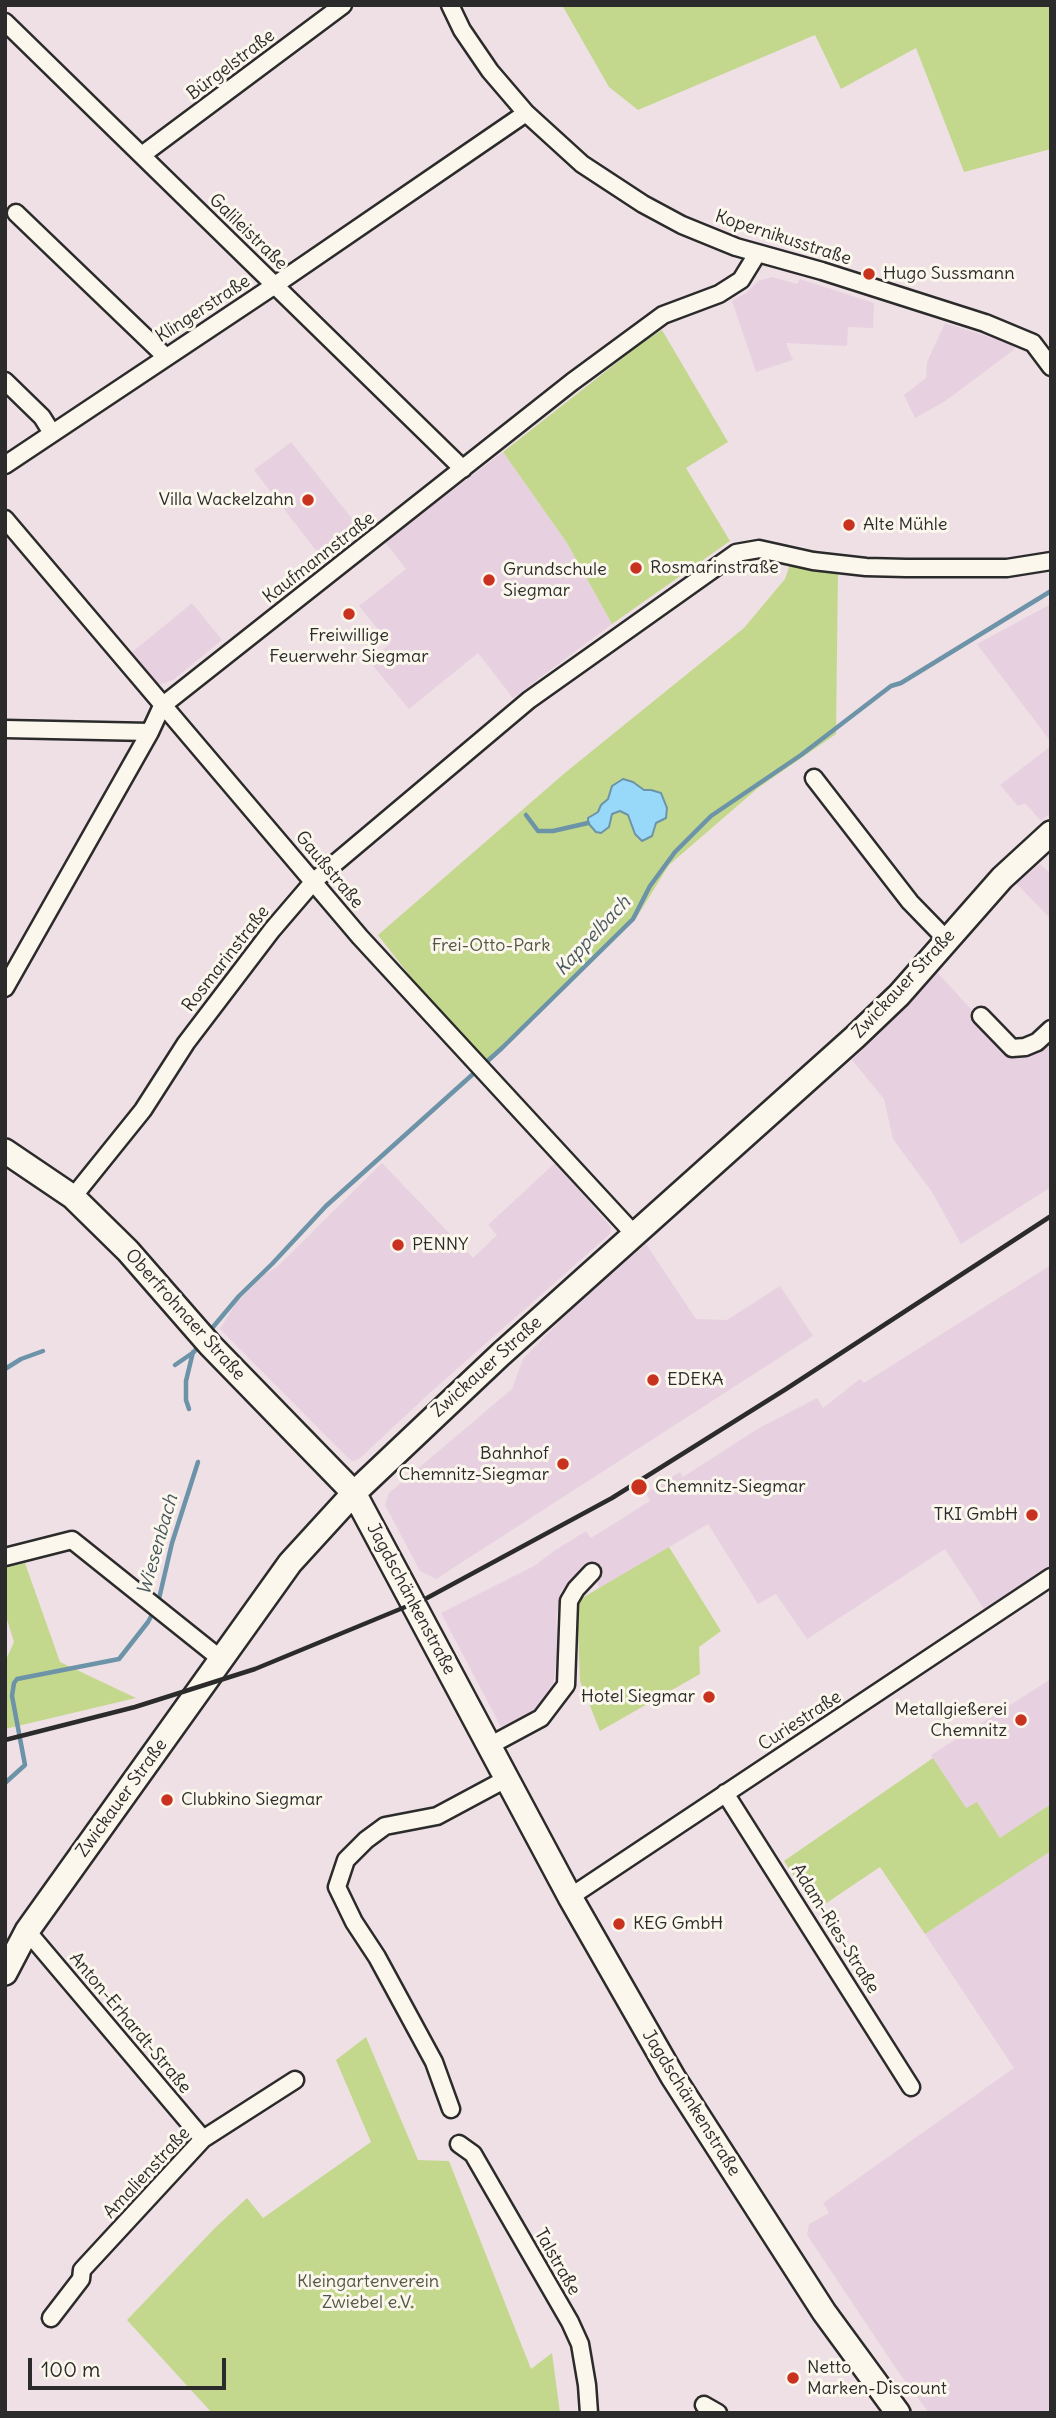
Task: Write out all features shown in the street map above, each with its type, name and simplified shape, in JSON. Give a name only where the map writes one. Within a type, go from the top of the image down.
[{"type":"main road","name":"Zwickauer Straße","points":[[5,1973],[27,1930],[290,1563],[354,1493],[464,1388],[855,1037],[899,995],[1002,878],[1051,833]]},
{"type":"main road","name":"Oberfrohnaer Straße","points":[[5,1151],[73,1197],[128,1251],[206,1340],[354,1493]]},
{"type":"main road","name":"Jagdschänkenstraße","points":[[354,1493],[570,1897],[679,2087],[824,2312],[898,2413]]},
{"type":"street","name":"Bürgelstraße","points":[[142,155],[343,5]]},
{"type":"street","name":"Kopernikusstraße","points":[[450,5],[471,45],[489,71],[526,113],[582,164],[643,204],[682,225],[736,247],[822,271],[985,323],[1033,343],[1051,367]]},
{"type":"street","name":"Galileistraße","points":[[5,22],[463,469]]},
{"type":"street","name":"Klingerstraße","points":[[5,465],[526,113]]},
{"type":"street","points":[[16,213],[166,357]]},
{"type":"street","name":"Kaufmannstraße","points":[[5,988],[150,732],[162,706],[572,382],[663,315],[719,293],[741,280],[757,254]]},
{"type":"street","points":[[5,381],[42,416],[52,433]]},
{"type":"street","name":"Gaußstraße","points":[[5,519],[365,943],[635,1235]]},
{"type":"street","name":"Rosmarinstraße","points":[[73,1197],[143,1110],[186,1043],[271,930],[314,881],[529,700],[725,560],[736,553],[759,549],[786,556],[906,568],[1007,568],[1051,561]]},
{"type":"street","points":[[5,729],[150,732]]},
{"type":"street","points":[[814,778],[910,902],[946,940]]},
{"type":"street","points":[[981,1016],[1012,1048],[1037,1042],[1051,1029]]},
{"type":"street","points":[[5,1557],[72,1540],[222,1660]]},
{"type":"street","points":[[489,1746],[541,1718],[566,1685],[569,1601],[576,1588],[592,1572]]},
{"type":"street","name":"Curiestraße","points":[[570,1897],[1051,1577]]},
{"type":"street","points":[[451,2109],[435,2062],[377,1958],[354,1923],[337,1887],[346,1860],[385,1826],[437,1816],[506,1779]]},
{"type":"street","name":"Adam-Ries-Straße","points":[[725,1793],[911,2087]]},
{"type":"street","name":"Anton-Erhardt-Straße","points":[[27,1930],[203,2140]]},
{"type":"street","name":"Amalienstraße","points":[[51,2318],[82,2279],[82,2270],[203,2140],[295,2080]]},
{"type":"street","name":"Talstraße","points":[[459,2144],[473,2154],[570,2322],[580,2344],[589,2413]]},
{"type":"shaded area","points":[[772,277],[797,284],[800,279],[874,303],[873,328],[848,327],[847,346],[786,343],[793,360],[756,372],[732,301],[746,293],[758,281]]},
{"type":"shaded area","points":[[945,323],[1011,344],[1015,349],[944,402],[915,418],[904,395],[926,378],[927,362]]},
{"type":"shaded area","name":"Villa Wackelzahn","points":[[291,442],[362,531],[324,561],[254,470]]},
{"type":"shaded area","name":"Grundschule Siegmar","points":[[503,452],[567,543],[612,624],[513,698],[478,653],[409,709],[369,661],[390,644],[359,606],[406,569],[385,542]]},
{"type":"shaded area","points":[[192,603],[222,640],[173,680],[156,686],[130,654]]},
{"type":"shaded area","points":[[1051,604],[1051,742],[977,644]]},
{"type":"shaded area","points":[[1051,746],[1051,813],[1041,821],[1025,803],[1018,806],[1000,785]]},
{"type":"shaded area","points":[[1040,864],[1051,874],[1051,919],[1016,883]]},
{"type":"shaded area","points":[[937,972],[1009,1051],[1051,1036],[1051,1187],[961,1244],[932,1192],[893,1139],[884,1099],[852,1060],[904,1010]]},
{"type":"shaded area","points":[[382,1163],[473,1258],[497,1235],[488,1225],[555,1163],[611,1227],[610,1234],[354,1461],[220,1329],[236,1303],[264,1275],[277,1267]]},
{"type":"shaded area","points":[[646,1244],[696,1319],[727,1320],[780,1286],[813,1336],[436,1579],[420,1571],[385,1505],[389,1493],[512,1389],[523,1359],[571,1310]]},
{"type":"shaded area","points":[[1051,1265],[1051,1590],[995,1626],[945,1549],[807,1639],[776,1594],[758,1604],[708,1524],[600,1588],[589,1568],[561,1591],[556,1620],[558,1653],[551,1695],[534,1710],[501,1727],[441,1613],[534,1566],[586,1531],[591,1538],[650,1501],[646,1493],[680,1472],[683,1477],[759,1428],[817,1398],[823,1408],[860,1379],[864,1383]]},
{"type":"shaded area","name":"Metallgießerei Chemnitz","points":[[1051,1679],[1051,1804],[1000,1838],[977,1802],[966,1809],[931,1755]]},
{"type":"shaded area","points":[[1051,1851],[1051,2413],[929,2413],[807,2235],[809,2224],[829,2213],[823,2203],[1014,2068],[925,1934]]},
{"type":"green space","points":[[562,5],[1051,5],[1051,149],[964,172],[916,48],[841,89],[815,35],[638,110],[609,87]]},
{"type":"green space","points":[[662,330],[728,442],[686,468],[730,541],[612,624],[567,543],[503,452]]},
{"type":"green space","name":"Frei-Otto-Park","points":[[790,564],[838,571],[836,734],[758,788],[669,865],[635,920],[486,1066],[428,999],[378,935],[566,772],[744,628],[785,579]],"holes":[[[641,789],[657,791],[663,797],[667,808],[663,820],[656,823],[654,832],[638,839],[630,818],[620,811],[612,814],[610,823],[598,833],[588,823],[591,816],[598,812],[608,799]]]},
{"type":"green space","points":[[669,1547],[721,1631],[699,1647],[700,1674],[600,1731],[580,1681],[577,1601]]},
{"type":"green space","points":[[25,1563],[60,1662],[136,1698],[5,1729],[5,1662],[14,1642],[5,1613],[5,1568]]},
{"type":"green space","points":[[933,1758],[966,1808],[977,1802],[1000,1838],[1051,1804],[1051,1851],[925,1934],[880,1867],[816,1910],[784,1861]]},
{"type":"green space","name":"Kleingartenverein Zwiebel e.V.","points":[[366,2037],[418,2160],[449,2161],[531,2369],[552,2353],[560,2413],[212,2413],[127,2320],[247,2198],[263,2218],[371,2142],[336,2060]]},
{"type":"water","points":[[623,779],[644,790],[661,793],[667,808],[666,818],[656,823],[652,836],[642,841],[635,834],[628,815],[620,811],[612,814],[609,827],[601,833],[596,832],[588,823],[588,818],[598,812],[608,799],[612,786]]},
{"type":"waterway","name":"Kappelbach","points":[[208,1333],[239,1296],[326,1206],[502,1048],[633,919],[650,886],[675,852],[711,816],[801,755],[891,686],[901,683],[1051,591]]},
{"type":"waterway","points":[[526,815],[538,831],[553,831],[588,823]]},
{"type":"waterway","name":"Wiesenbach","points":[[175,1365],[194,1352],[200,1343]]},
{"type":"waterway","points":[[5,1369],[21,1359],[43,1351]]},
{"type":"waterway","name":"Wiesenbach","points":[[189,1409],[186,1381],[193,1352]]},
{"type":"waterway","name":"Wiesenbach","points":[[158,1603],[172,1543],[198,1462]]},
{"type":"waterway","name":"Wiesenbach","points":[[5,1783],[25,1765],[12,1696],[17,1679],[119,1659],[154,1611]]},
{"type":"railway","points":[[5,1740],[135,1707],[255,1669],[427,1598],[612,1498],[786,1389],[1051,1216]]},
{"type":"place","name":"Hugo Sussmann","points":[[869,274]]},
{"type":"place","name":"Villa Wackelzahn","points":[[308,500]]},
{"type":"place","name":"Alte Mühle","points":[[849,525]]},
{"type":"place","name":"Rosmarinstraße","points":[[636,568]]},
{"type":"place","name":"Grundschule Siegmar","points":[[489,580]]},
{"type":"place","name":"Freiwillige Feuerwehr Siegmar","points":[[349,614]]},
{"type":"place","name":"PENNY","points":[[398,1245]]},
{"type":"place","name":"EDEKA","points":[[653,1380]]},
{"type":"place","name":"Bahnhof Chemnitz-Siegmar","points":[[563,1464]]},
{"type":"place","name":"Chemnitz-Siegmar","points":[[639,1487]]},
{"type":"place","name":"TKI GmbH","points":[[1032,1515]]},
{"type":"place","name":"Hotel Siegmar","points":[[709,1697]]},
{"type":"place","name":"Metallgießerei Chemnitz","points":[[1021,1720]]},
{"type":"place","name":"Clubkino Siegmar","points":[[167,1800]]},
{"type":"place","name":"KEG GmbH","points":[[619,1924]]},
{"type":"place","name":"Netto Marken-Discount","points":[[793,2378]]}]
